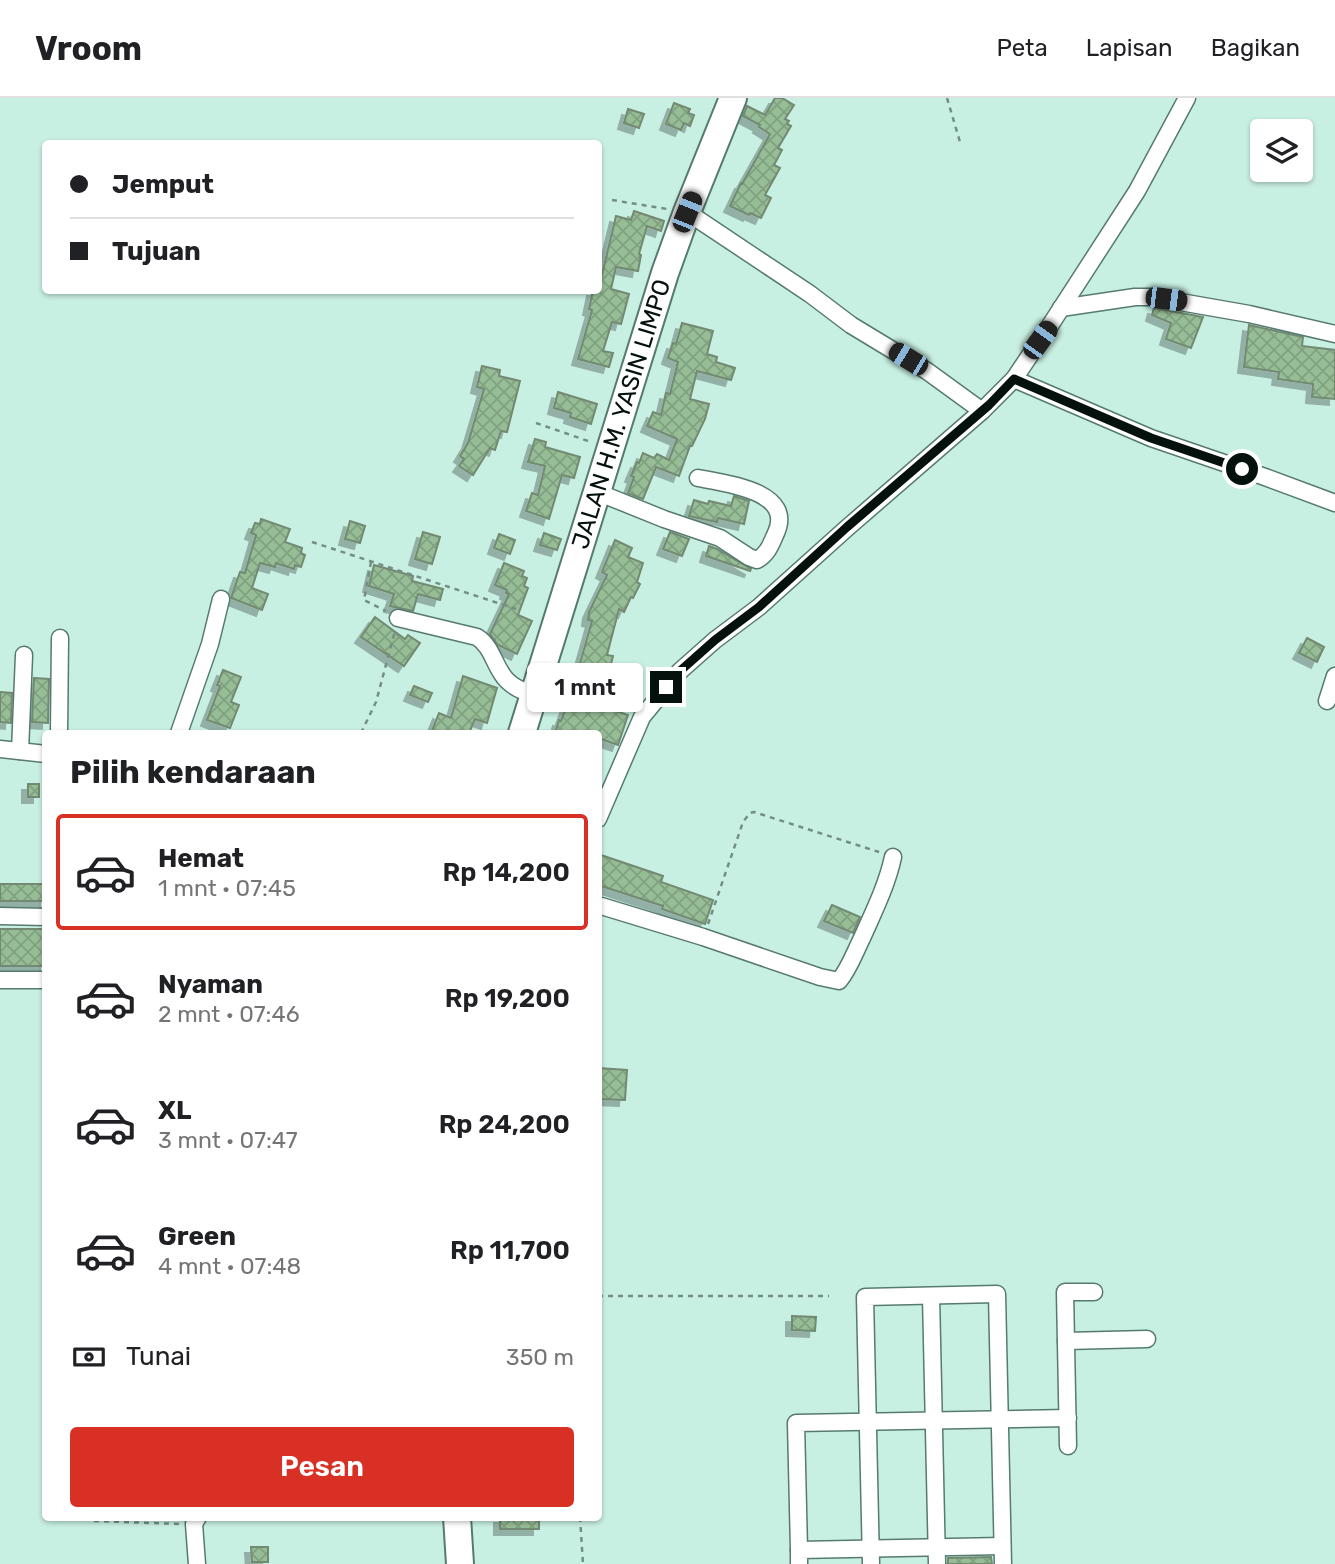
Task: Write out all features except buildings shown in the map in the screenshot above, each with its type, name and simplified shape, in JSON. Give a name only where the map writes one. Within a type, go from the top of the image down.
[{"type":"main road","name":"JALAN H.M. YASIN LIMPO","points":[[523,730],[665,273],[733,98]]},
{"type":"main road","points":[[457,1521],[460,1564]]},
{"type":"street","points":[[602,810],[642,717],[680,671],[759,607],[982,411],[1014,379],[1137,191],[1187,98]]},
{"type":"street","points":[[687,212],[982,411]]},
{"type":"street","points":[[1061,308],[1152,297],[1249,314],[1335,334]]},
{"type":"street","points":[[1014,379],[1151,438],[1335,503]]},
{"type":"street","points":[[597,492],[720,538],[749,557],[757,560],[763,556],[779,525],[779,514],[771,502],[749,489],[698,478]]},
{"type":"street","points":[[180,730],[211,645],[221,598]]},
{"type":"street","points":[[398,618],[477,637],[490,650],[502,676],[515,687],[535,696]]},
{"type":"street","points":[[59,730],[60,638]]},
{"type":"street","points":[[20,751],[24,656]]},
{"type":"street","points":[[1327,701],[1335,676]]},
{"type":"street","points":[[0,749],[42,754]]},
{"type":"street","points":[[602,906],[839,981],[877,903],[893,856]]},
{"type":"street","points":[[0,916],[42,917]]},
{"type":"street","points":[[0,980],[42,980]]},
{"type":"street","points":[[1068,1446],[1065,1292],[1094,1292]]},
{"type":"street","points":[[871,1556],[865,1297],[997,1294],[1003,1564]]},
{"type":"street","points":[[931,1296],[937,1564]]},
{"type":"street","points":[[1066,1341],[1147,1339]]},
{"type":"street","points":[[1002,1546],[936,1547],[871,1556],[799,1557],[796,1423],[1068,1418]]},
{"type":"street","points":[[196,1521],[197,1564]]},
{"type":"path","points":[[947,98],[960,142]]},
{"type":"path","points":[[612,200],[687,212]]},
{"type":"path","points":[[536,424],[611,449]]},
{"type":"path","points":[[312,542],[516,609]]},
{"type":"path","points":[[362,730],[376,702],[398,618],[364,600],[372,562]]},
{"type":"path","points":[[703,937],[748,814],[754,812],[893,856]]},
{"type":"path","points":[[602,1296],[829,1296]]},
{"type":"path","points":[[94,1521],[196,1521]]},
{"type":"path","points":[[580,1521],[583,1564]]},
{"type":"route","points":[[666,687],[715,640],[759,607],[989,405],[1014,379],[1151,438],[1242,469]]}]
